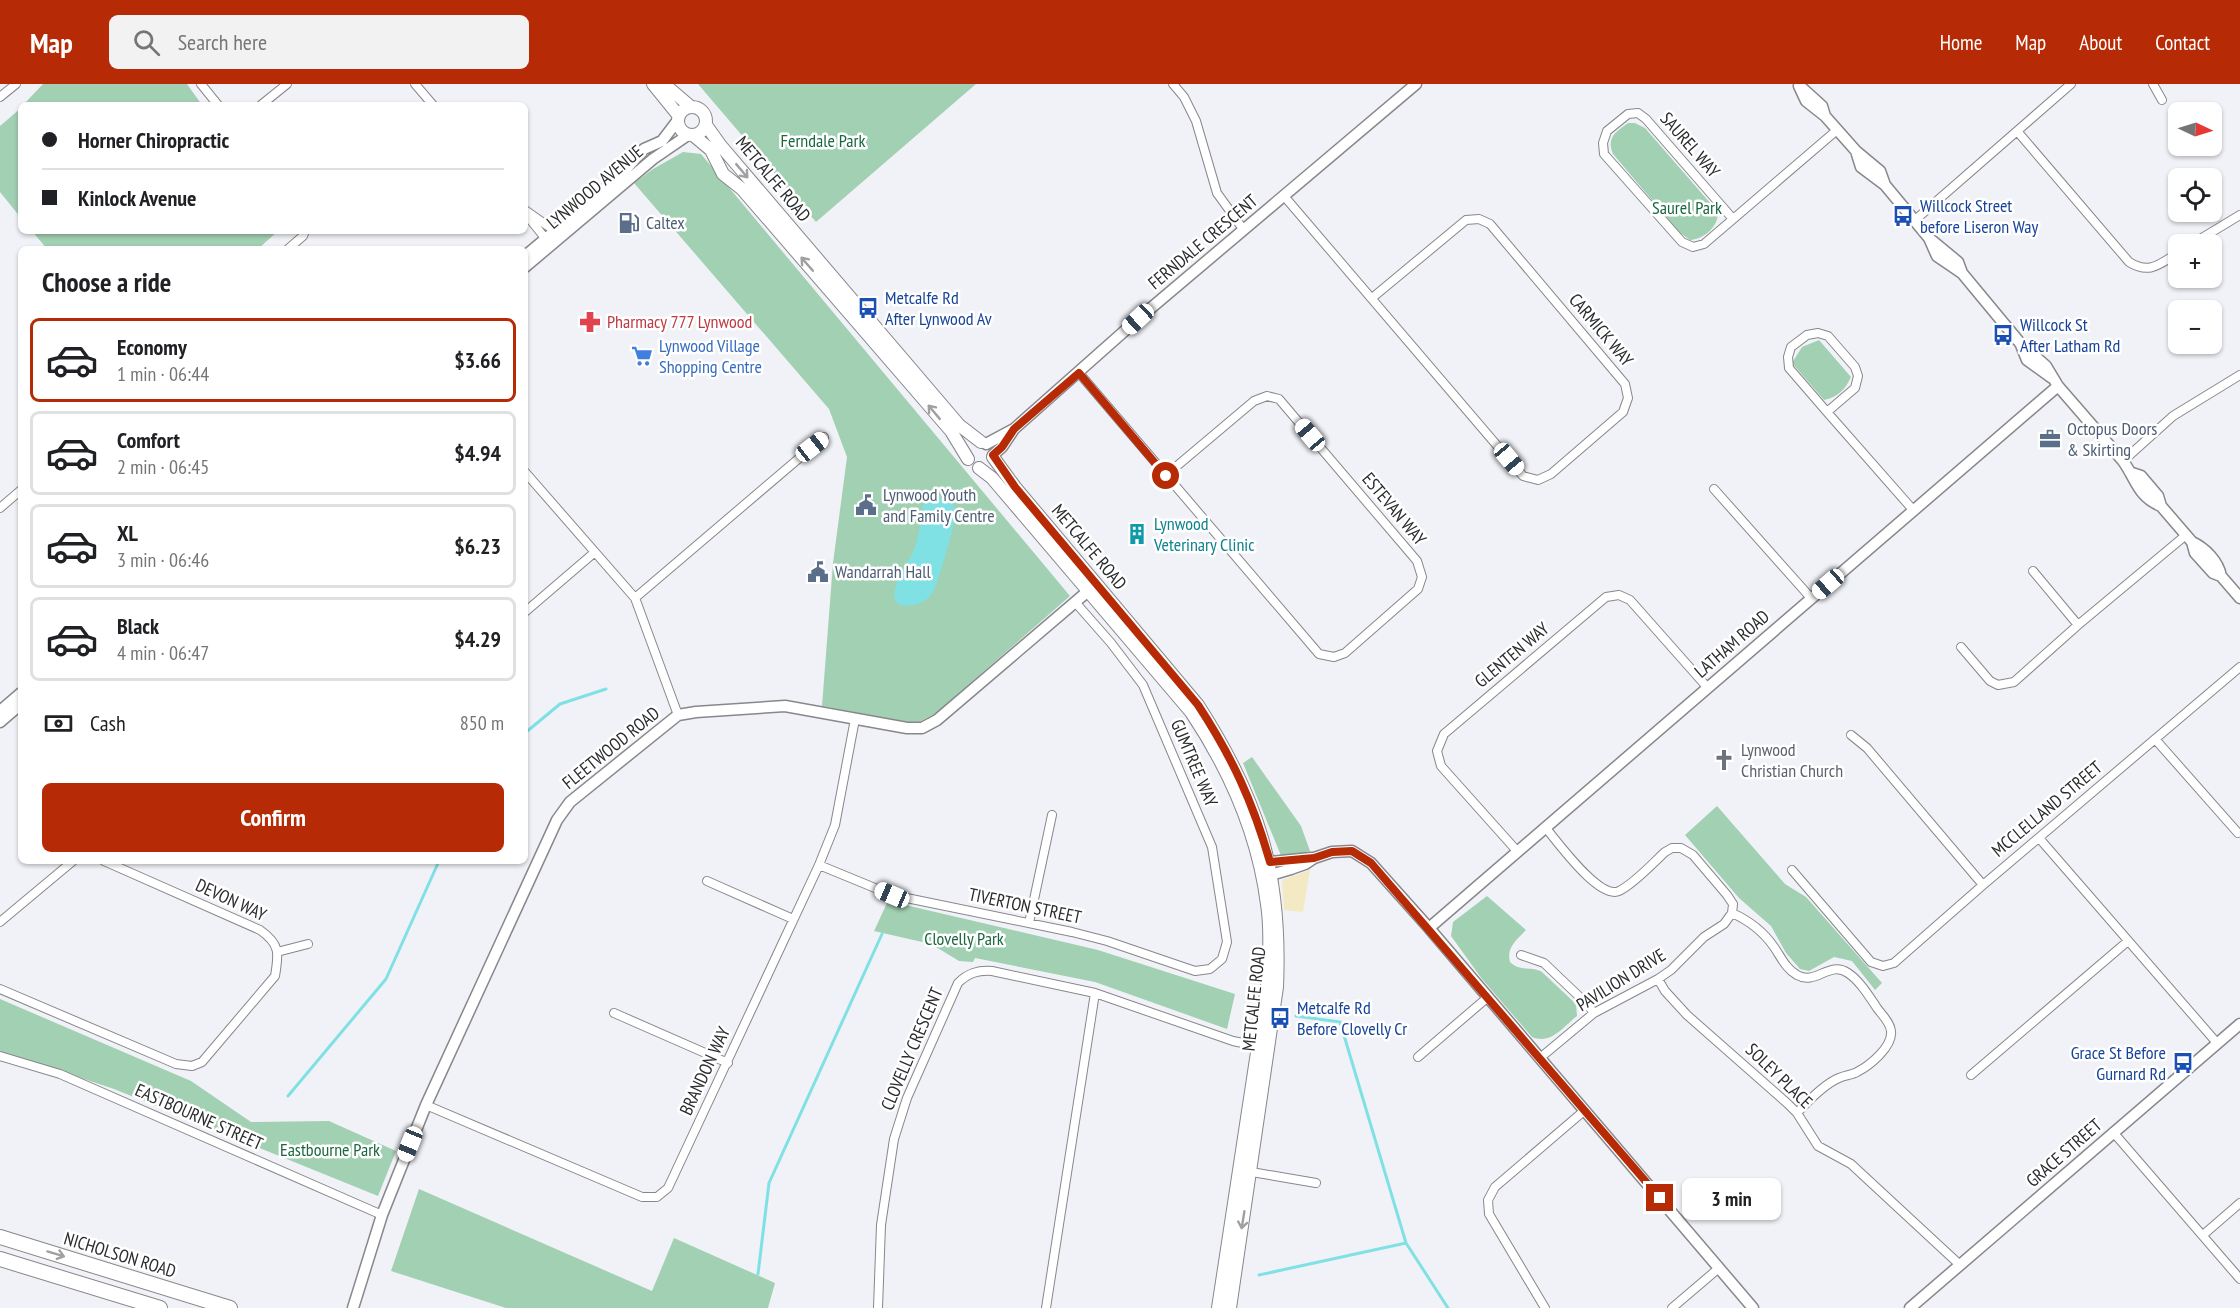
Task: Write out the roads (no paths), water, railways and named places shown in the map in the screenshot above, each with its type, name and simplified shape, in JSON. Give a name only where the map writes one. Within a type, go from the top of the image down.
[{"type":"main road","name":"METCALFE ROAD","points":[[653,84],[679,118],[681,130],[711,150],[723,174],[742,189],[907,372],[960,425],[990,447],[993,456],[1015,487],[1092,587]]},
{"type":"main road","name":"METCALFE ROAD","points":[[664,84],[691,107],[703,112],[706,125],[721,146],[907,372],[951,431],[970,463],[992,478],[1198,705],[1222,742],[1242,782],[1259,825],[1279,946],[1277,987],[1264,1047],[1245,1171],[1218,1308]]},
{"type":"main road","points":[[679,118],[684,110],[691,107]]},
{"type":"main road","points":[[691,135],[701,132],[706,125]]},
{"type":"main road","points":[[968,459],[969,449],[973,445],[984,443]]},
{"type":"main road","points":[[979,468],[988,466],[993,456]]},
{"type":"main road","name":"METCALFE ROAD","points":[[1230,1308],[1245,1171]]},
{"type":"main road","name":"NICHOLSON ROAD","points":[[0,1237],[230,1308]]},
{"type":"main road","points":[[0,1259],[160,1308]]},
{"type":"street","points":[[0,97],[16,84]]},
{"type":"street","points":[[201,84],[216,102]]},
{"type":"street","points":[[265,102],[286,84]]},
{"type":"street","points":[[415,84],[430,102]]},
{"type":"street","points":[[1173,84],[1196,121],[1209,173],[1217,193],[1243,229]]},
{"type":"street","name":"FERNDALE CRESCENT","points":[[993,456],[1014,429],[1138,319],[1416,84]]},
{"type":"street","points":[[1915,220],[2071,84]]},
{"type":"street","points":[[2153,84],[2162,100]]},
{"type":"street","points":[[1798,85],[1822,106],[1825,117],[1856,151],[1880,171],[1885,185],[1929,238],[1958,262],[1962,273],[2019,343],[2046,366],[2055,382],[2132,473],[2141,476],[2158,496],[2161,506],[2189,539],[2201,546],[2219,567],[2221,576],[2240,598]]},
{"type":"street","name":"SAUREL WAY","points":[[1733,219],[1646,119],[1638,113],[1628,114],[1607,131],[1603,142],[1604,154],[1682,242],[1693,247],[1704,244],[1837,130]]},
{"type":"street","name":"LYNWOOD AVENUE","points":[[528,264],[548,242],[618,178],[644,149],[662,141],[679,118]]},
{"type":"street","points":[[2017,131],[2129,262],[2140,269],[2153,268],[2168,259]]},
{"type":"street","name":"LYNWOOD AVENUE","points":[[558,233],[653,159],[691,135]]},
{"type":"street","name":"CARMICK WAY","points":[[1284,196],[1523,476],[1538,480],[1551,474],[1623,412],[1628,398],[1624,384],[1490,224],[1479,219],[1466,220],[1372,298]]},
{"type":"street","points":[[528,213],[558,233]]},
{"type":"street","points":[[528,215],[548,242]]},
{"type":"street","points":[[2209,234],[2240,215]]},
{"type":"street","points":[[291,246],[304,234]]},
{"type":"street","name":"LYNWOOD AVENUE","points":[[528,254],[548,242]]},
{"type":"street","points":[[1827,412],[1855,388],[1858,376],[1855,367],[1828,336],[1818,333],[1807,335],[1791,347],[1788,357],[1789,368],[1827,412],[1914,510]]},
{"type":"street","name":"ESTEVAN WAY","points":[[1079,373],[1166,476],[1319,654],[1334,657],[1345,653],[1418,589],[1422,577],[1417,561],[1279,399],[1267,396],[1254,402],[1166,476]]},
{"type":"street","points":[[2123,461],[2172,416],[2240,375]]},
{"type":"street","name":"LATHAM ROAD","points":[[1429,928],[1914,510],[2055,382]]},
{"type":"street","name":"FERNDALE CRESCENT","points":[[984,443],[1014,429]]},
{"type":"street","points":[[635,598],[824,437]]},
{"type":"street","points":[[528,475],[635,598],[678,715]]},
{"type":"street","points":[[1714,489],[1811,598]]},
{"type":"street","points":[[0,508],[18,493]]},
{"type":"street","points":[[1960,646],[1990,681],[1998,685],[2014,682],[2078,625],[2189,539]]},
{"type":"street","points":[[528,609],[595,552]]},
{"type":"street","points":[[2033,571],[2078,625]]},
{"type":"street","name":"FLEETWOOD ROAD","points":[[353,1308],[382,1215],[426,1105],[557,820],[570,802],[678,715],[785,706],[906,729],[922,728],[937,720],[1092,587]]},
{"type":"street","name":"GLENTEN WAY","points":[[1517,851],[1442,766],[1437,751],[1443,734],[1606,597],[1619,595],[1630,600],[1707,687]]},
{"type":"street","name":"GUMTREE WAY","points":[[1075,602],[1143,685],[1212,847],[1227,942],[1222,959]]},
{"type":"street","name":"MCCLELLAND STREET","points":[[1792,870],[1871,962],[1883,966],[1894,963],[2240,667]]},
{"type":"street","points":[[0,711],[18,696]]},
{"type":"street","points":[[0,722],[18,707]]},
{"type":"street","name":"BRANDON WAY","points":[[426,1105],[642,1197],[657,1197],[668,1188],[728,1063],[835,825],[855,719]]},
{"type":"street","points":[[1851,735],[1867,748],[1983,885]]},
{"type":"street","points":[[2155,739],[2238,833]]},
{"type":"street","points":[[1029,923],[1052,815]]},
{"type":"street","points":[[1545,826],[1588,876],[1601,888],[1613,892],[1627,886],[1672,848],[1687,850],[1728,895],[1733,904],[1732,913],[1749,921],[1763,933],[1782,962],[1796,975],[1807,979],[1818,976],[1826,970],[1837,968],[1847,972],[1863,987],[1889,1024],[1892,1034],[1889,1042],[1876,1057],[1855,1073],[1831,1083],[1797,1113]]},
{"type":"street","points":[[2039,838],[2217,1043]]},
{"type":"street","points":[[1265,870],[1332,852],[1352,851],[1371,863],[1754,1308]]},
{"type":"street","points":[[0,921],[70,864]]},
{"type":"street","name":"DEVON WAY","points":[[111,864],[260,930],[271,938],[277,952]]},
{"type":"street","name":"TIVERTON STREET","points":[[819,864],[892,895],[1109,942],[1195,971],[1210,969],[1222,959]]},
{"type":"street","points":[[707,881],[793,919]]},
{"type":"street","name":"PAVILION DRIVE","points":[[1540,1058],[1594,1013],[1658,979],[1687,955],[1704,937],[1724,924],[1732,913]]},
{"type":"street","points":[[1971,1075],[2128,941]]},
{"type":"street","points":[[0,989],[180,1066],[192,1066],[202,1062],[275,976],[277,952],[308,944]]},
{"type":"street","points":[[1521,955],[1544,963],[1594,1013]]},
{"type":"street","name":"CLOVELLY CRESCENT","points":[[878,1308],[881,1225],[894,1139],[907,1098],[958,983],[965,976],[983,970],[1095,993],[1233,1041],[1264,1047]]},
{"type":"street","name":"SOLEY PLACE","points":[[1658,979],[1665,991],[1687,1015],[1797,1113],[1818,1146],[1851,1164],[1960,1265]]},
{"type":"street","points":[[1046,1308],[1095,993]]},
{"type":"street","points":[[1418,1057],[1488,997]]},
{"type":"street","points":[[614,1013],[728,1063]]},
{"type":"street","name":"GRACE STREET","points":[[1910,1308],[2240,1024]]},
{"type":"street","name":"EASTBOURNE STREET","points":[[0,1056],[60,1074],[382,1215]]},
{"type":"street","points":[[1545,1308],[1489,1214],[1488,1200],[1495,1187],[1585,1110]]},
{"type":"street","points":[[2113,1132],[2240,1278]]},
{"type":"street","points":[[1245,1171],[1300,1179],[1316,1184]]},
{"type":"street","points":[[2203,1235],[2240,1203]]},
{"type":"street","points":[[1672,1308],[1719,1268]]},
{"type":"water","points":[[940,498],[951,502],[955,509],[955,516],[947,551],[933,592],[923,602],[909,606],[900,605],[894,598],[895,589],[916,544],[923,505],[930,500]]},
{"type":"waterway","points":[[528,731],[560,704],[606,689]]},
{"type":"waterway","points":[[288,1096],[386,979],[438,864]]},
{"type":"waterway","points":[[758,1274],[769,1183],[882,934]]},
{"type":"waterway","points":[[1296,1016],[1340,1022],[1406,1243],[1448,1308]]},
{"type":"waterway","points":[[1259,1275],[1406,1243]]},
{"type":"place","name":"Willcock Street before Liseron Way","points":[[1903,216]]},
{"type":"place","name":"Caltex","points":[[629,223]]},
{"type":"place","name":"Metcalfe Rd After Lynwood Av","points":[[868,308]]},
{"type":"place","name":"Pharmacy 777 Lynwood","points":[[590,322]]},
{"type":"place","name":"Willcock St After Latham Rd","points":[[2003,335]]},
{"type":"place","name":"Lynwood Village Shopping Centre","points":[[642,356]]},
{"type":"place","name":"Octopus Doors & Skirting","points":[[2050,439]]},
{"type":"place","name":"Lynwood Youth and Family Centre","points":[[866,505]]},
{"type":"place","name":"Lynwood Veterinary Clinic","points":[[1137,534]]},
{"type":"place","name":"Wandarrah Hall","points":[[818,572]]},
{"type":"place","name":"Lynwood Christian Church","points":[[1724,760]]},
{"type":"place","name":"Metcalfe Rd Before Clovelly Cr","points":[[1280,1018]]},
{"type":"place","name":"Grace St Before Gurnard Rd","points":[[2183,1063]]},
{"type":"park label","name":"Ferndale Park","points":[[823,141]]},
{"type":"park label","name":"Saurel Park","points":[[1687,208]]},
{"type":"park label","name":"Clovelly Park","points":[[964,939]]},
{"type":"park label","name":"Eastbourne Park","points":[[330,1150]]}]
